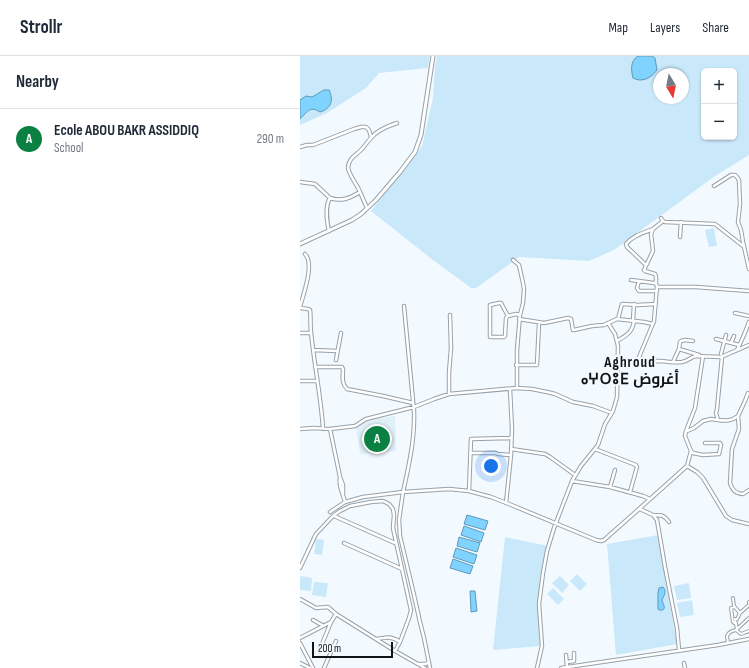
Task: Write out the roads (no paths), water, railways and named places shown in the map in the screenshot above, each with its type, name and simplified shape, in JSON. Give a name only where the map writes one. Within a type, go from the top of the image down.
[{"type":"street","points":[[300,244],[352,220],[368,208],[400,172],[415,152],[421,135],[433,56]]},
{"type":"street","points":[[368,208],[351,176],[348,167],[352,157],[360,151],[371,137],[387,126],[397,123]]},
{"type":"street","points":[[300,147],[313,145],[361,127],[366,127],[369,130],[371,137]]},
{"type":"street","points":[[714,186],[732,175],[735,175],[738,178],[740,204],[738,222],[749,268]]},
{"type":"street","points":[[300,182],[315,184],[330,198],[336,200],[344,200],[360,192]]},
{"type":"street","points":[[329,231],[327,209],[330,198]]},
{"type":"street","points":[[637,362],[655,316],[657,291],[656,277],[655,274],[644,271],[653,251],[651,237],[654,229],[662,219],[714,224],[744,246]]},
{"type":"street","points":[[680,236],[681,222]]},
{"type":"street","points":[[646,265],[627,247],[626,244],[636,235],[654,229]]},
{"type":"street","points":[[305,254],[309,260],[308,278],[300,308],[308,308],[310,310],[311,333],[323,428]]},
{"type":"street","points":[[514,260],[519,264],[524,285],[523,303],[519,319],[516,365],[517,388]]},
{"type":"street","points":[[631,280],[654,283],[657,286],[696,286],[749,291]]},
{"type":"street","points":[[639,281],[637,288],[638,291],[657,291]]},
{"type":"street","points":[[501,303],[508,316],[506,318],[504,337],[490,337],[490,304],[501,303]]},
{"type":"street","points":[[618,319],[622,304],[656,304]]},
{"type":"street","points":[[617,341],[624,337],[633,328],[634,304]]},
{"type":"street","points":[[404,306],[415,425],[411,456],[403,492],[399,520],[400,536],[430,668]]},
{"type":"street","points":[[735,313],[749,316]]},
{"type":"street","points":[[508,316],[516,314],[520,315]]},
{"type":"street","points":[[449,394],[451,348],[450,315]]},
{"type":"street","points":[[519,319],[539,323],[568,318],[571,319],[573,330],[604,325],[618,319],[652,324]]},
{"type":"street","points":[[737,350],[749,322]]},
{"type":"street","points":[[516,365],[536,365],[539,323]]},
{"type":"street","points":[[537,668],[542,646],[539,604],[546,551],[572,481],[587,457],[598,445],[605,424],[612,412],[617,397],[617,341],[615,334],[608,323]]},
{"type":"street","points":[[300,333],[311,333]]},
{"type":"street","points":[[336,360],[341,333]]},
{"type":"street","points":[[718,420],[716,414],[722,355],[726,335]]},
{"type":"street","points":[[731,343],[734,336]]},
{"type":"street","points":[[716,339],[739,345]]},
{"type":"street","points":[[673,362],[679,349],[680,342],[685,340],[693,341]]},
{"type":"street","points":[[618,366],[629,362],[686,361],[694,356],[716,357],[749,345]]},
{"type":"street","points":[[679,349],[701,356]]},
{"type":"street","points":[[313,350],[337,351]]},
{"type":"street","points":[[701,356],[695,408],[685,436],[692,453],[719,454],[720,443],[705,443]]},
{"type":"street","points":[[315,367],[342,367],[342,382],[343,386],[347,389],[413,403]]},
{"type":"street","points":[[300,381],[318,381]]},
{"type":"street","points":[[300,429],[330,429],[355,426],[366,419],[414,407],[449,394],[517,388],[532,389],[555,394],[573,402],[612,412]]},
{"type":"street","points":[[506,503],[511,455],[510,389]]},
{"type":"street","points":[[686,431],[694,428],[703,421],[711,419],[726,421],[735,419],[738,416],[748,393]]},
{"type":"street","points":[[738,416],[739,429],[732,449],[730,483],[731,487],[738,493],[743,494],[749,490]]},
{"type":"street","points":[[330,429],[340,477],[340,486],[345,502]]},
{"type":"street","points":[[469,491],[470,440],[472,438],[511,438]]},
{"type":"street","points":[[511,449],[545,454],[575,475]]},
{"type":"street","points":[[595,449],[636,465],[637,467],[630,492]]},
{"type":"street","points":[[330,512],[345,502],[363,497],[403,492],[449,489],[469,491],[491,497],[601,541],[604,540],[687,466],[691,451]]},
{"type":"street","points":[[470,453],[496,453],[511,455]]},
{"type":"street","points":[[687,466],[703,478],[726,516],[732,520],[749,524]]},
{"type":"street","points":[[610,487],[615,470]]},
{"type":"street","points":[[572,481],[610,487],[650,499]]},
{"type":"street","points":[[300,568],[316,534],[333,516],[340,511],[350,506],[371,502],[383,501],[390,504],[394,514],[393,528],[395,543],[410,610],[409,618],[395,651]]},
{"type":"street","points":[[639,509],[653,515],[663,516],[669,522]]},
{"type":"street","points":[[653,515],[657,520],[677,628],[679,650]]},
{"type":"street","points":[[333,516],[395,543]]},
{"type":"street","points":[[344,543],[402,570]]},
{"type":"street","points":[[733,598],[736,609],[740,613]]},
{"type":"street","points":[[300,599],[316,608],[328,608],[395,651],[425,668]]},
{"type":"street","points":[[736,630],[735,619],[737,619],[749,603]]},
{"type":"street","points":[[736,609],[731,608],[733,622],[736,624]]},
{"type":"street","points":[[320,649],[331,622],[336,614]]},
{"type":"street","points":[[728,643],[727,636],[749,618]]},
{"type":"street","points":[[313,620],[323,626]]},
{"type":"street","points":[[300,638],[331,622]]},
{"type":"street","points":[[736,630],[741,634],[749,631]]},
{"type":"street","points":[[377,639],[392,638],[400,642]]},
{"type":"street","points":[[561,668],[749,639]]},
{"type":"street","points":[[324,668],[336,641]]},
{"type":"street","points":[[300,642],[311,668]]},
{"type":"street","points":[[567,662],[575,660],[574,653]]},
{"type":"street","points":[[566,655],[567,667]]},
{"type":"street","points":[[418,664],[426,664],[429,662]]},
{"type":"street","points":[[300,663],[311,668]]},
{"type":"street","points":[[684,663],[685,668]]},
{"type":"water","points":[[638,56],[652,56],[655,58],[657,68],[653,68],[653,74],[643,80],[633,78],[632,63]]},
{"type":"water","points":[[324,90],[329,90],[331,97],[330,104],[327,109],[320,112],[313,109],[308,111],[300,119],[300,100],[306,96],[312,97]]},
{"type":"water","points":[[467,515],[488,521],[485,530],[464,524]]},
{"type":"water","points":[[464,526],[484,533],[481,542],[461,535]]},
{"type":"water","points":[[459,537],[480,543],[477,552],[457,546]]},
{"type":"water","points":[[456,548],[477,555],[474,564],[453,557]]},
{"type":"water","points":[[453,559],[473,566],[470,574],[450,568]]},
{"type":"water","points":[[663,587],[665,592],[662,600],[664,608],[659,610],[658,593],[659,588]]},
{"type":"water","points":[[470,591],[475,591],[477,611],[471,612]]},
{"type":"place","name":"Ecole ABOU BAKR ASSIDDIQ","points":[[377,439]]},
{"type":"district","name":"Aghroud ⴰⵖⵔⵓⴹ أغروض","points":[[630,370]]}]
